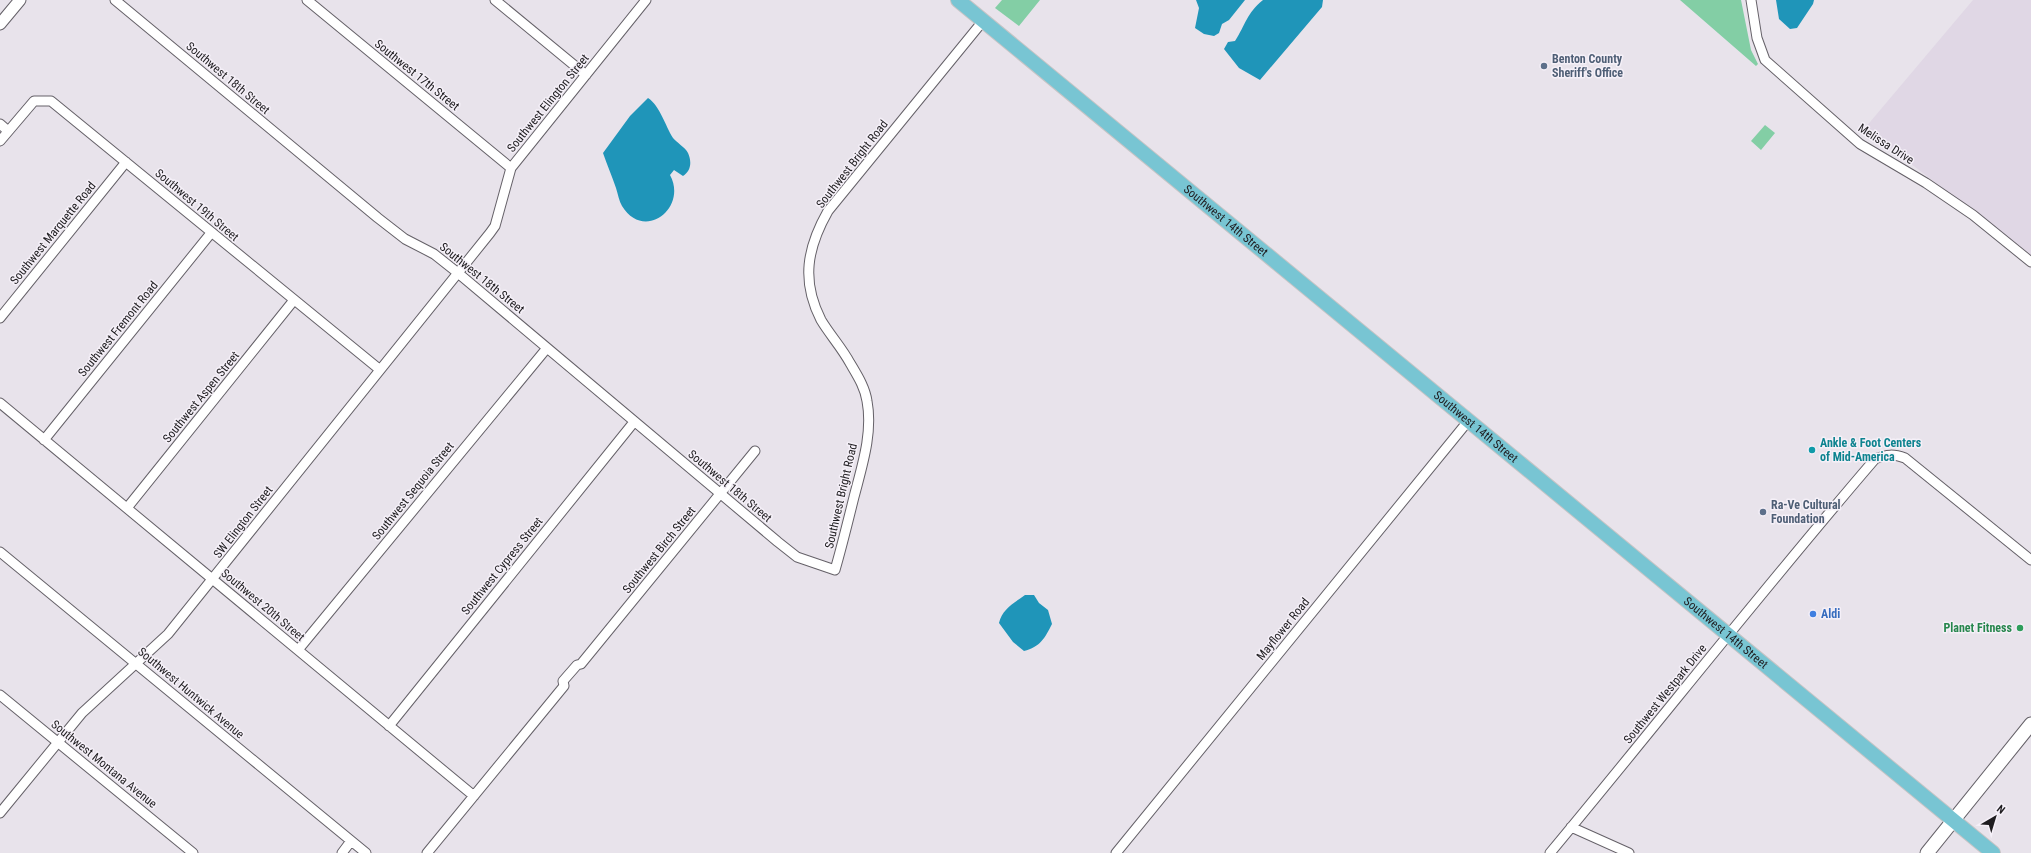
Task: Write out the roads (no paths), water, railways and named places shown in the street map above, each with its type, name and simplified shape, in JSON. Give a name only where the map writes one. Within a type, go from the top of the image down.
[{"type":"main road","name":"Southwest 14th Street","points":[[958,0],[1993,853]]},
{"type":"main road","points":[[1927,853],[2031,724]]},
{"type":"street","points":[[0,24],[20,0]]},
{"type":"street","name":"Southwest 18th Street","points":[[115,0],[400,235],[434,254],[458,273],[798,558],[835,570]]},
{"type":"street","name":"Southwest 17th Street","points":[[308,0],[511,168]]},
{"type":"street","points":[[495,0],[586,75]]},
{"type":"street","name":"Southwest Elington Street","points":[[490,233],[495,226],[511,168],[646,0]]},
{"type":"street","name":"Melissa Drive","points":[[1751,0],[1757,38],[1765,60],[1860,144],[1926,183],[1973,216],[2031,262]]},
{"type":"street","name":"Southwest Bright Road","points":[[835,570],[864,456],[869,425],[868,402],[863,384],[846,355],[822,321],[812,300],[809,270],[816,233],[828,211],[983,21]]},
{"type":"street","name":"Southwest 19th Street","points":[[0,141],[34,101],[51,101],[379,369]]},
{"type":"street","points":[[0,124],[8,131]]},
{"type":"street","name":"Southwest Marquette Road","points":[[0,318],[126,162]]},
{"type":"street","name":"Southwest Fremont Road","points":[[44,440],[211,233]]},
{"type":"street","name":"SW Elington Street","points":[[0,813],[82,713],[168,634],[379,369],[490,233]]},
{"type":"street","name":"Southwest Aspen Street","points":[[127,508],[294,300]]},
{"type":"street","name":"Southwest Sequoia Street","points":[[298,650],[547,348]]},
{"type":"street","name":"Southwest 20th Street","points":[[0,403],[474,796]]},
{"type":"street","name":"Mayflower Road","points":[[1116,853],[1469,420]]},
{"type":"street","name":"Southwest Cypress Street","points":[[389,726],[634,422]]},
{"type":"street","name":"Southwest Birch Street","points":[[427,853],[564,686],[568,685],[581,669],[582,664],[755,451]]},
{"type":"street","name":"Southwest Westpark Drive","points":[[1550,853],[1684,692],[1728,635],[1875,459],[1885,455],[1896,455],[1905,458],[2031,560]]},
{"type":"street","name":"Southwest Huntwick Avenue","points":[[0,552],[137,663],[366,853]]},
{"type":"street","name":"Southwest Montana Avenue","points":[[0,694],[193,853]]},
{"type":"street","points":[[1571,827],[1629,853]]},
{"type":"street","points":[[342,853],[351,841]]},
{"type":"water","points":[[1196,0],[1245,0],[1229,20],[1222,24],[1219,33],[1214,36],[1204,34],[1195,28],[1199,8]]},
{"type":"water","points":[[1263,0],[1323,0],[1322,7],[1260,80],[1239,68],[1224,49],[1228,42],[1235,41],[1253,10]]},
{"type":"water","points":[[1776,0],[1814,0],[1813,4],[1797,28],[1790,29],[1779,19]]},
{"type":"water","points":[[648,98],[656,106],[673,138],[687,151],[690,163],[688,172],[683,176],[674,170],[670,175],[674,187],[673,199],[669,209],[652,221],[641,221],[631,216],[622,206],[603,153],[630,116]]},
{"type":"water","points":[[1025,595],[1034,595],[1039,603],[1048,610],[1052,624],[1047,634],[1038,644],[1024,651],[1013,642],[999,623],[1006,610]]},
{"type":"place","name":"Benton County Sheriff's Office","points":[[1544,66]]},
{"type":"place","name":"Ankle & Foot Centers of Mid-America","points":[[1812,450]]},
{"type":"place","name":"Ra-Ve Cultural Foundation","points":[[1763,512]]},
{"type":"place","name":"Aldi","points":[[1813,614]]},
{"type":"place","name":"Planet Fitness","points":[[2020,628]]}]
